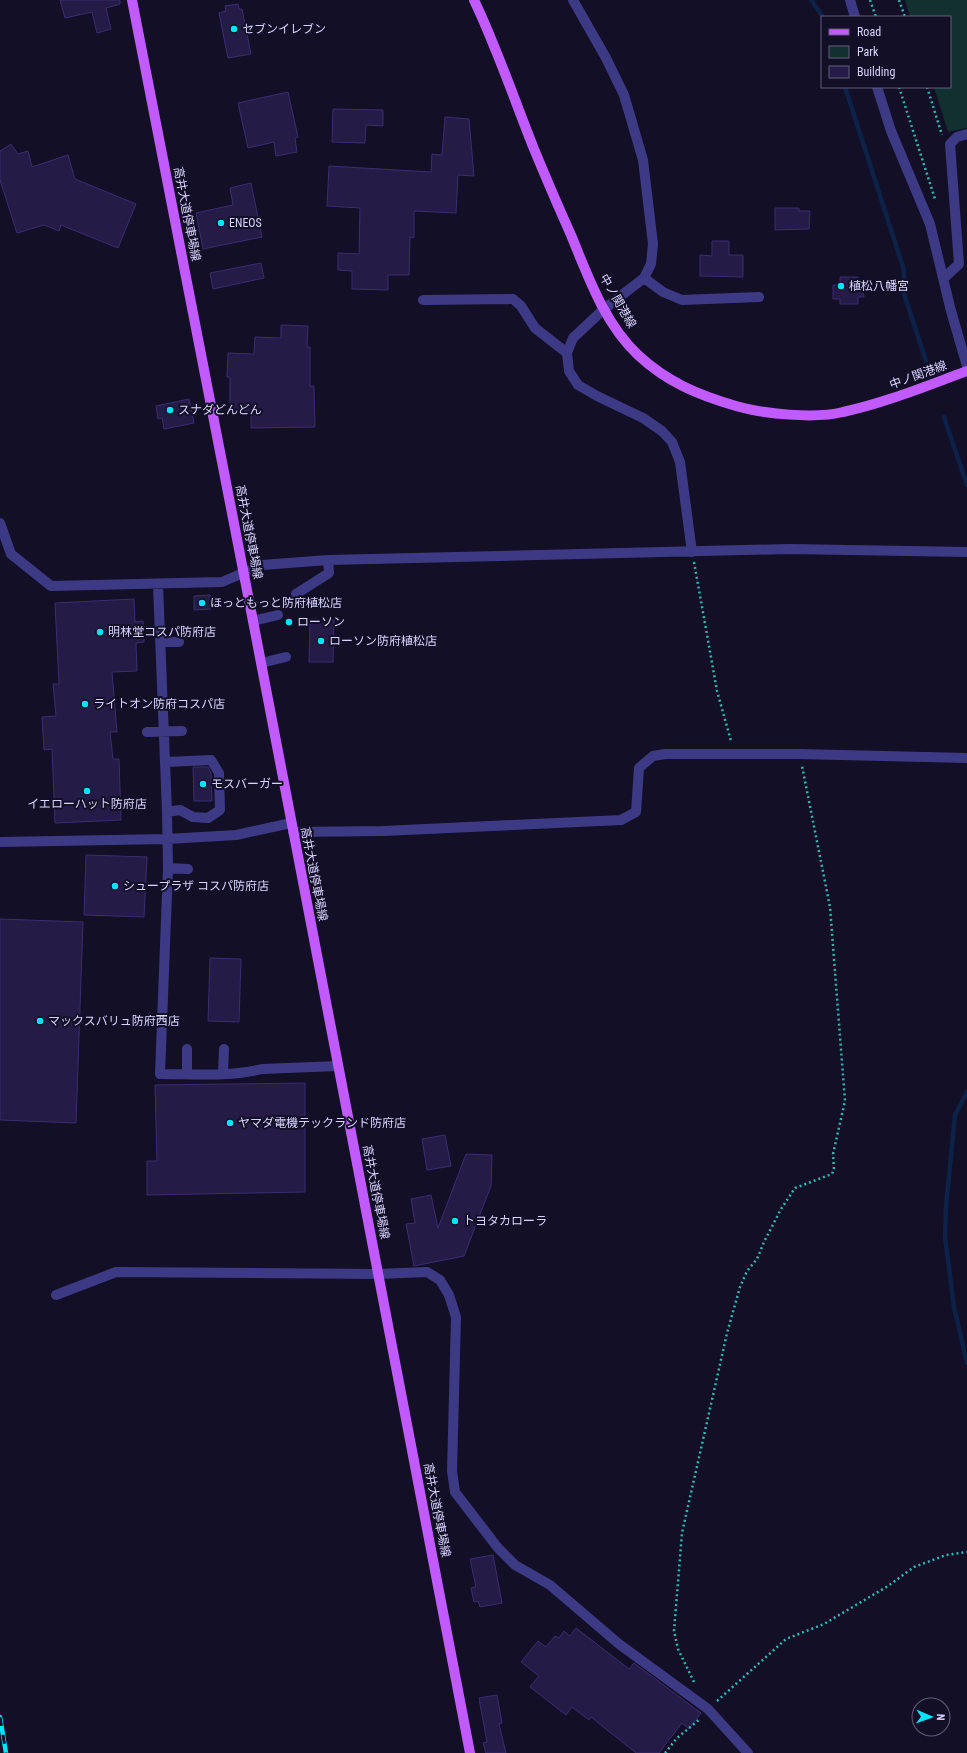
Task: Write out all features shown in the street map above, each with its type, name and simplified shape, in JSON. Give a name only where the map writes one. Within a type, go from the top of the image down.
[{"type":"main road","name":"高井大道停車場線","points":[[132,0],[470,1753]]},
{"type":"main road","name":"中ノ関港線","points":[[474,0],[489,33],[535,150],[604,309],[619,333],[637,354],[667,378],[692,392],[754,411],[804,415],[841,413],[884,401],[967,371]]},
{"type":"street","points":[[573,0],[606,58],[624,95],[643,160],[653,244],[651,264],[644,278],[604,309],[573,338],[567,353],[569,371],[578,385],[597,396],[643,418],[662,431],[672,442],[680,462],[692,552]]},
{"type":"street","points":[[850,0],[855,16]]},
{"type":"street","points":[[877,88],[891,130],[930,224],[951,311],[967,366]]},
{"type":"street","points":[[944,278],[959,264],[950,144],[957,137],[967,134]]},
{"type":"street","points":[[644,278],[662,292],[682,300],[759,297]]},
{"type":"street","points":[[423,300],[513,299],[521,306],[535,328],[547,339],[567,353]]},
{"type":"street","points":[[0,523],[11,554],[51,586],[158,585],[222,582],[262,565],[328,560],[789,549],[967,552]]},
{"type":"street","points":[[296,594],[329,573],[328,560]]},
{"type":"street","points":[[158,585],[168,812],[168,868],[160,1074],[251,1072],[262,1070],[338,1066]]},
{"type":"street","points":[[253,622],[278,615]]},
{"type":"street","points":[[161,642],[179,642]]},
{"type":"street","points":[[261,663],[286,657]]},
{"type":"street","points":[[146,732],[182,732]]},
{"type":"street","points":[[0,842],[167,839],[292,828],[383,831],[621,820],[636,812],[639,768],[653,756],[665,754],[799,754],[967,758]]},
{"type":"street","points":[[166,762],[211,760],[219,774],[220,810],[208,818],[193,817],[180,810],[168,812]]},
{"type":"street","points":[[168,868],[188,869]]},
{"type":"street","points":[[223,1073],[224,1049]]},
{"type":"street","points":[[187,1050],[187,1074]]},
{"type":"street","points":[[56,1295],[116,1272],[378,1274],[427,1272],[440,1280],[449,1295],[456,1317],[457,1333],[452,1471],[455,1492],[498,1548],[515,1565],[550,1585],[619,1644],[708,1709],[748,1753]]},
{"type":"path","points":[[870,0],[876,16]]},
{"type":"path","points":[[899,0],[905,16]]},
{"type":"path","points":[[899,88],[937,207]]},
{"type":"path","points":[[692,552],[717,690],[735,754]]},
{"type":"path","points":[[694,1683],[678,1650],[674,1631],[682,1533],[727,1333],[740,1287],[747,1271],[757,1260],[764,1242],[781,1209],[795,1188],[832,1174],[834,1169],[833,1154],[844,1102],[830,907],[799,754]]},
{"type":"path","points":[[665,1753],[677,1738],[700,1720],[708,1709],[786,1639],[824,1624],[888,1586],[914,1567],[946,1555],[967,1552]]},
{"type":"green space","points":[[905,0],[967,0],[967,128],[948,132],[934,88],[951,88],[951,16],[910,16]]},
{"type":"building","points":[[60,0],[120,0],[120,4],[106,8],[111,29],[97,33],[92,12],[65,18]]},
{"type":"building","points":[[238,4],[239,9],[242,9],[251,54],[228,58],[219,13],[226,11],[225,6]]},
{"type":"building","points":[[288,92],[298,137],[295,138],[297,152],[276,156],[274,142],[248,148],[238,103]]},
{"type":"building","points":[[333,109],[383,110],[383,126],[366,125],[365,143],[332,142]]},
{"type":"building","points":[[445,117],[469,119],[474,176],[458,175],[456,213],[414,211],[414,238],[410,237],[409,275],[388,275],[388,290],[352,289],[352,271],[338,270],[338,253],[359,254],[360,208],[327,206],[329,166],[431,172],[432,154],[442,155]]},
{"type":"building","points":[[11,144],[18,154],[28,151],[32,167],[68,155],[75,179],[136,204],[118,248],[61,225],[59,231],[44,225],[17,233],[0,180],[0,151]]},
{"type":"building","points":[[251,183],[262,237],[203,249],[196,213],[233,205],[230,188]]},
{"type":"building","points":[[775,208],[799,208],[799,211],[810,211],[809,229],[775,230]]},
{"type":"building","points":[[712,241],[729,241],[729,255],[743,255],[743,277],[700,276],[700,255],[712,256]]},
{"type":"building","points":[[261,263],[264,278],[213,289],[210,273]]},
{"type":"building","points":[[840,277],[858,277],[858,284],[862,284],[864,297],[858,297],[858,304],[840,304],[840,299],[833,299],[833,285],[840,285]]},
{"type":"building","points":[[281,325],[308,326],[307,347],[310,347],[310,386],[314,386],[315,427],[251,428],[251,411],[230,411],[230,377],[227,377],[228,353],[254,354],[255,337],[281,338]]},
{"type":"building","points":[[189,399],[194,423],[164,429],[162,418],[158,419],[156,406]]},
{"type":"building","name":"ほっともっと防府植松店","points":[[210,595],[211,609],[194,610],[194,596]]},
{"type":"building","points":[[134,599],[135,622],[143,621],[144,642],[136,643],[137,671],[112,672],[117,732],[110,732],[113,759],[119,759],[121,820],[55,823],[52,749],[44,750],[42,717],[56,716],[53,684],[59,684],[55,603]]},
{"type":"building","name":"ローソン防府植松店","points":[[310,619],[334,620],[333,662],[309,662]]},
{"type":"building","name":"モスバーガー","points":[[193,767],[208,767],[211,773],[212,801],[194,801]]},
{"type":"building","name":"シュープラザ コスパ防府店","points":[[86,855],[147,857],[144,917],[84,915]]},
{"type":"building","name":"マックスバリュ防府西店","points":[[0,919],[83,922],[76,1123],[0,1120]]},
{"type":"building","points":[[210,958],[241,959],[239,1022],[208,1021]]},
{"type":"building","name":"ヤマダ電機テックランド防府店","points":[[305,1083],[305,1192],[147,1195],[147,1161],[157,1161],[155,1085]]},
{"type":"building","points":[[445,1135],[451,1166],[427,1170],[422,1139]]},
{"type":"building","points":[[466,1154],[492,1155],[491,1186],[464,1256],[414,1266],[406,1224],[415,1223],[411,1199],[431,1195],[438,1228]]},
{"type":"building","points":[[493,1555],[502,1603],[480,1607],[478,1601],[474,1602],[471,1588],[476,1587],[470,1559]]},
{"type":"building","points":[[576,1628],[629,1669],[634,1663],[701,1713],[689,1729],[682,1723],[659,1753],[636,1753],[591,1717],[589,1720],[572,1707],[566,1715],[530,1687],[539,1676],[521,1662],[538,1641],[546,1647],[555,1636],[559,1638],[564,1631],[570,1636]]},
{"type":"building","points":[[497,1695],[502,1723],[499,1724],[506,1753],[486,1753],[483,1743],[487,1742],[479,1698]]},
{"type":"waterway","points":[[811,0],[822,16]]},
{"type":"waterway","points":[[845,88],[904,270],[904,294],[926,361]]},
{"type":"waterway","points":[[944,417],[967,485]]},
{"type":"waterway","points":[[967,1092],[955,1115],[946,1206],[945,1237],[954,1307],[967,1363]]},
{"type":"railway","points":[[0,1717],[6,1753]]},
{"type":"place","name":"セブンイレブン","points":[[234,29]]},
{"type":"place","name":"ENEOS","points":[[221,223]]},
{"type":"place","name":"植松八幡宮","points":[[841,286]]},
{"type":"place","name":"スナダどんどん","points":[[170,410]]},
{"type":"place","name":"ほっともっと防府植松店","points":[[202,603]]},
{"type":"place","name":"ローソン","points":[[289,622]]},
{"type":"place","name":"明林堂コスパ防府店","points":[[100,632]]},
{"type":"place","name":"ローソン防府植松店","points":[[321,641]]},
{"type":"place","name":"ライトオン防府コスパ店","points":[[85,704]]},
{"type":"place","name":"モスバーガー","points":[[203,784]]},
{"type":"place","name":"イエローハット防府店","points":[[87,791]]},
{"type":"place","name":"シュープラザ コスパ防府店","points":[[115,886]]},
{"type":"place","name":"マックスバリュ防府西店","points":[[40,1021]]},
{"type":"place","name":"ヤマダ電機テックランド防府店","points":[[230,1123]]},
{"type":"place","name":"トヨタカローラ","points":[[455,1221]]}]
